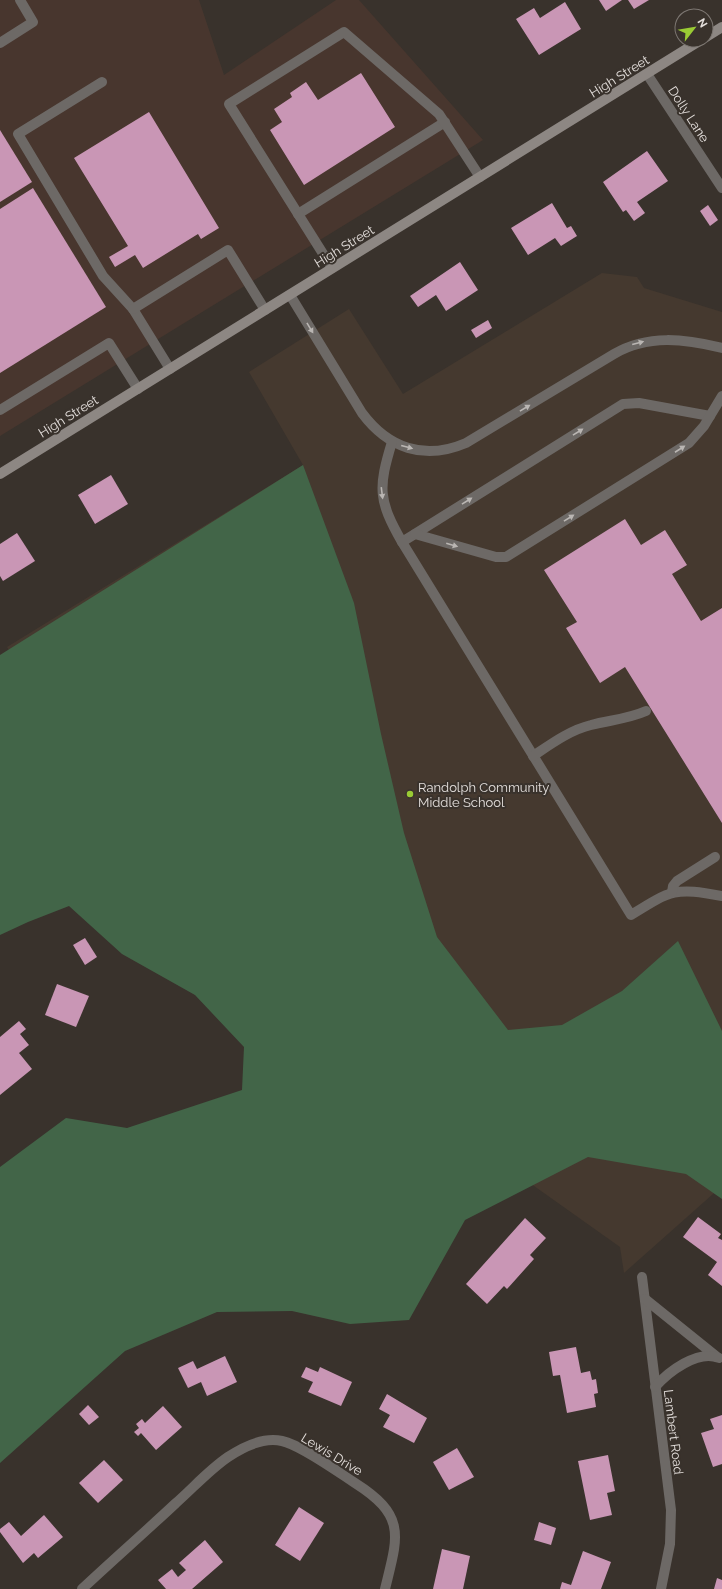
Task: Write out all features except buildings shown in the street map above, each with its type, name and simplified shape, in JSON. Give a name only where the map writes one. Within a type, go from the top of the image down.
[{"type":"main road","name":"High Street","points":[[0,474],[688,48]]},
{"type":"street","points":[[0,42],[33,22],[20,0]]},
{"type":"street","points":[[332,268],[229,104],[344,32],[431,107],[445,122],[480,177]]},
{"type":"street","name":"Dolly Lane","points":[[647,74],[722,188]]},
{"type":"street","points":[[102,82],[18,134],[103,276],[132,309],[170,369]]},
{"type":"street","points":[[298,214],[445,122]]},
{"type":"street","points":[[132,309],[228,250],[265,310]]},
{"type":"street","points":[[290,294],[362,413],[375,430],[392,442],[401,446],[422,451],[456,448],[477,437],[614,354],[634,344],[670,340],[702,343],[722,348]]},
{"type":"street","points":[[0,410],[109,342],[138,389]]},
{"type":"street","points":[[415,534],[496,557],[506,557],[681,448],[697,435],[722,396]]},
{"type":"street","points":[[402,542],[623,404],[638,403],[710,416]]},
{"type":"street","points":[[392,442],[385,465],[381,490],[384,503],[402,542],[631,915],[658,898],[672,892],[691,891],[722,896]]},
{"type":"street","points":[[533,756],[579,729],[591,725],[624,719],[646,711]]},
{"type":"street","points":[[672,892],[673,886],[677,881],[715,857]]},
{"type":"street","name":"Lambert Road","points":[[642,1277],[670,1502],[671,1528],[668,1560],[661,1589]]},
{"type":"street","points":[[645,1299],[720,1358]]},
{"type":"street","points":[[655,1387],[666,1375],[686,1362],[720,1358]]},
{"type":"street","name":"Lewis Drive","points":[[82,1589],[218,1465],[244,1448],[271,1440],[282,1440],[302,1450],[370,1493],[386,1508],[396,1530],[396,1542],[385,1589]]},
{"type":"shaded area","points":[[0,0],[199,0],[224,75],[336,0],[359,0],[483,140],[0,436]]},
{"type":"shaded area","name":"Randolph Community Middle School","points":[[602,273],[637,277],[644,288],[722,312],[722,1186],[624,1273],[620,1247],[414,1101],[200,958],[7,647],[303,465],[249,372],[349,309],[403,394]]},
{"type":"green space","points":[[303,465],[354,603],[381,734],[404,833],[437,937],[508,1030],[562,1025],[622,991],[678,941],[722,1031],[722,1199],[686,1174],[588,1157],[465,1220],[409,1320],[350,1324],[292,1311],[217,1312],[125,1351],[0,1463],[0,1167],[66,1118],[127,1128],[242,1090],[244,1047],[195,995],[122,954],[69,906],[0,935],[0,655]]},
{"type":"place","name":"Randolph Community Middle School","points":[[410,794]]}]
